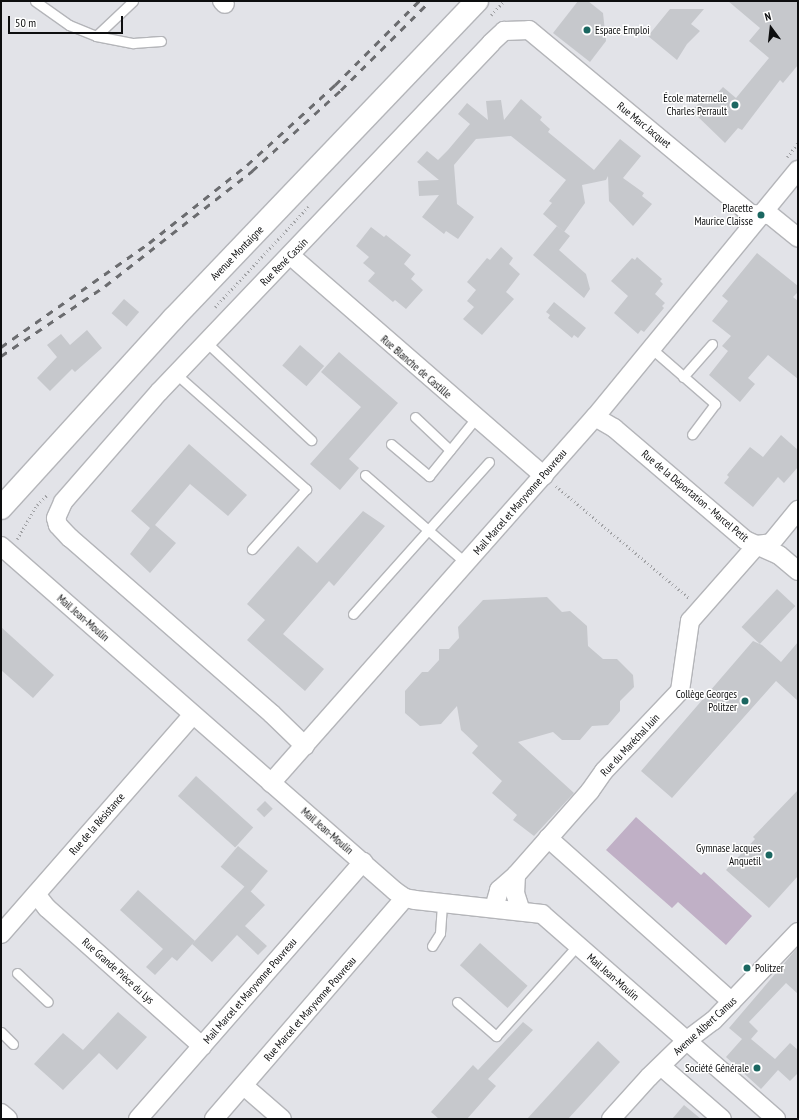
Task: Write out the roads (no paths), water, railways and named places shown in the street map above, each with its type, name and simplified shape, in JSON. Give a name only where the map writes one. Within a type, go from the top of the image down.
[{"type":"main road","name":"Avenue Montaigne","points":[[1,508],[173,320],[477,1]]},
{"type":"street","name":"Rue Marc Jacquet","points":[[529,30],[751,214],[770,215],[798,238]]},
{"type":"street","name":"Rue René Cassin","points":[[305,746],[272,714],[70,538],[58,525],[56,518],[63,502],[176,374],[291,256],[504,31],[529,30]]},
{"type":"street","name":"Mail Marcel et Maryvonne Pouvreau","points":[[271,783],[596,417],[798,170]]},
{"type":"street","name":"Rue Blanche de Castille","points":[[291,256],[544,476]]},
{"type":"street","name":"Rue de la Déportation - Marcel Petit","points":[[596,417],[614,428],[745,540],[779,555],[798,571]]},
{"type":"street","points":[[757,545],[771,543],[798,510]]},
{"type":"street","name":"Mail Jean-Moulin","points":[[9,543],[194,715],[405,898],[542,914],[776,1119]]},
{"type":"street","name":"Rue du Maréchal Juin","points":[[494,908],[499,890],[516,875],[604,771],[680,692],[690,621],[702,610],[757,545]]},
{"type":"street","name":"Rue de la Résistance","points":[[1,934],[194,715]]},
{"type":"street","points":[[548,838],[732,1002]]},
{"type":"street","name":"Mail Marcel et Maryvonne Pouvreau","points":[[138,1119],[363,862]]},
{"type":"street","points":[[516,875],[515,893],[521,911]]},
{"type":"street","name":"Rue Grande Pièce du Lys","points":[[36,894],[47,908],[202,1046]]},
{"type":"street","name":"Rue Marcel et Maryvonne Pouvreau","points":[[214,1119],[405,898]]},
{"type":"street","name":"Avenue Albert Camus","points":[[612,1119],[686,1041],[713,1021],[732,1002],[798,932]]},
{"type":"street","points":[[662,1067],[722,1119]]},
{"type":"street","points":[[244,1086],[282,1119]]},
{"type":"street","points":[[1,1113],[8,1119]]},
{"type":"lane","points":[[35,1],[69,25],[96,36],[133,43],[161,41]]},
{"type":"lane","points":[[96,36],[133,1]]},
{"type":"lane","points":[[206,342],[311,440]]},
{"type":"lane","points":[[683,377],[712,344]]},
{"type":"lane","points":[[652,349],[715,404],[692,434]]},
{"type":"lane","points":[[176,374],[306,489],[252,549]]},
{"type":"lane","points":[[415,418],[450,450]]},
{"type":"lane","points":[[391,444],[429,476],[476,418]]},
{"type":"lane","points":[[353,614],[489,462]]},
{"type":"lane","points":[[364,475],[466,563]]},
{"type":"lane","points":[[432,946],[440,933],[442,903]]},
{"type":"lane","points":[[457,1002],[496,1036],[578,945]]},
{"type":"lane","points":[[17,973],[48,1002]]},
{"type":"lane","points":[[1,1032],[13,1044]]},
{"type":"railway","points":[[1,347],[149,243],[247,165],[335,85],[419,1]]},
{"type":"railway","points":[[1,356],[105,286],[252,171],[341,90],[430,1]]},
{"type":"place","name":"Espace Emploi","points":[[587,30]]},
{"type":"place","name":"École maternelle Charles Perrault","points":[[735,105]]},
{"type":"place","name":"Placette Maurice Claisse","points":[[761,215]]},
{"type":"place","name":"Collège Georges Politzer","points":[[745,701]]},
{"type":"place","name":"Gymnase Jacques Anquetil","points":[[769,855]]},
{"type":"place","name":"Politzer","points":[[747,968]]},
{"type":"place","name":"Société Générale","points":[[757,1068]]}]
